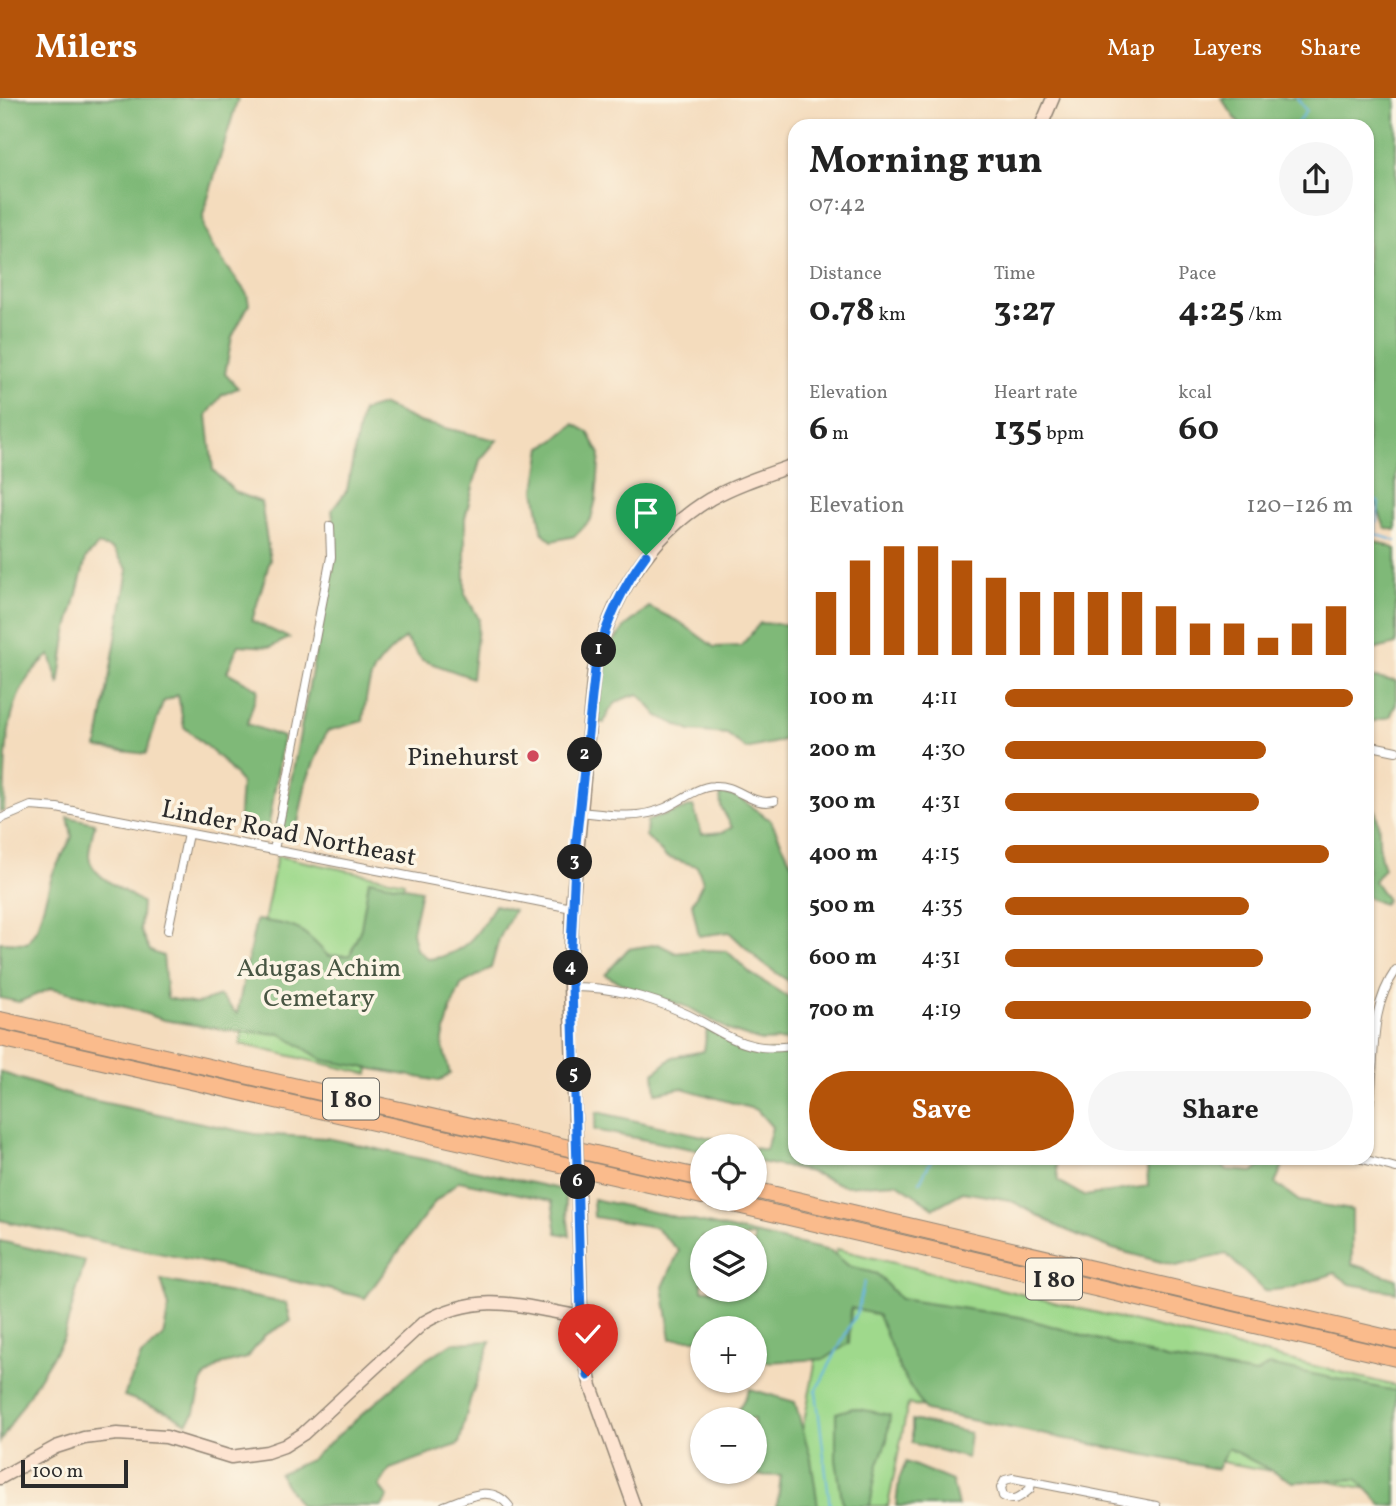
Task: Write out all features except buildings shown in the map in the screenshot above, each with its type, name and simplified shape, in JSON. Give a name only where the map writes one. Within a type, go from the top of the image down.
[{"type":"highway","name":"I 80","points":[[0,1020],[690,1175]]},
{"type":"highway","name":"I 80","points":[[0,1038],[690,1193]]},
{"type":"highway","name":"I 80","points":[[767,1194],[1396,1339]]},
{"type":"highway","name":"I 80","points":[[764,1211],[1396,1357]]},
{"type":"street","points":[[1044,119],[1054,98]]},
{"type":"street","points":[[634,1506],[591,1386],[583,1351],[581,1317],[570,988],[572,908],[594,671],[607,625],[626,584],[660,539],[701,505],[751,480],[788,467]]},
{"type":"street","points":[[274,850],[331,557],[330,526]]},
{"type":"street","points":[[1374,746],[1396,751]]},
{"type":"street","points":[[580,812],[620,816],[645,814],[667,807],[701,789],[717,785],[734,788],[761,803],[774,801]]},
{"type":"street","name":"Linder Road Northeast","points":[[0,818],[24,807],[40,806],[572,908]]},
{"type":"street","points":[[168,930],[188,834]]},
{"type":"street","points":[[1374,1061],[1376,1018],[1385,990],[1396,970]]},
{"type":"street","points":[[570,988],[595,988],[659,1003],[697,1018],[748,1044],[770,1048],[788,1046]]},
{"type":"street","points":[[1374,1162],[1396,1168]]},
{"type":"street","points":[[0,1478],[56,1447],[84,1438],[117,1434],[166,1437],[230,1457],[267,1452],[284,1446],[303,1434],[423,1322],[439,1313],[470,1303],[491,1302],[581,1317]]},
{"type":"street","points":[[1031,1481],[1156,1506]]},
{"type":"street","points":[[444,1506],[488,1493],[500,1497],[509,1506]]},
{"type":"green space","points":[[0,98],[238,98],[203,215],[204,229],[212,246],[247,294],[249,304],[232,337],[225,374],[238,388],[222,395],[207,415],[213,470],[235,492],[261,502],[270,560],[252,621],[289,638],[271,647],[238,645],[227,672],[258,689],[247,724],[283,737],[267,837],[238,830],[241,782],[223,761],[184,727],[178,695],[163,702],[146,754],[97,748],[128,570],[113,549],[98,545],[86,558],[66,637],[59,685],[50,655],[34,670],[15,706],[7,747],[4,811],[0,812]]},
{"type":"green space","points":[[1221,98],[1396,98],[1396,530],[1385,528],[1374,499],[1374,119],[1236,119]]},
{"type":"green space","points":[[383,405],[419,422],[497,440],[480,460],[465,518],[465,594],[479,619],[472,678],[422,660],[405,638],[377,666],[369,683],[363,721],[327,731],[306,782],[295,838],[280,839],[336,544],[332,510],[347,490],[362,411]]},
{"type":"green space","points":[[574,424],[588,432],[600,454],[596,499],[591,519],[575,536],[552,541],[542,532],[535,490],[542,447],[554,441]]},
{"type":"green space","points":[[1374,540],[1396,549],[1396,644],[1374,650]]},
{"type":"green space","points":[[649,607],[680,622],[714,647],[741,646],[760,623],[788,625],[788,737],[746,749],[727,734],[690,731],[658,716],[639,694],[617,702],[604,723],[594,721],[606,651],[626,626]]},
{"type":"green space","points":[[1374,678],[1396,681],[1396,704],[1390,717],[1374,721]]},
{"type":"green space","points":[[720,792],[741,799],[771,821],[788,856],[788,981],[762,963],[729,932],[699,936],[692,904],[703,882],[697,866],[666,857],[646,836],[647,821],[693,806],[702,834],[723,832],[732,827],[721,807]]},
{"type":"green space","points":[[1374,809],[1377,816],[1384,868],[1374,881]]},
{"type":"green space","points":[[68,817],[95,823],[89,852],[91,864],[102,877],[142,903],[140,930],[150,951],[163,956],[167,998],[196,1004],[220,996],[237,1014],[256,920],[297,929],[311,938],[328,956],[350,955],[361,928],[369,880],[421,890],[412,932],[416,949],[428,959],[452,953],[469,942],[495,905],[514,910],[499,939],[491,968],[461,985],[451,1008],[442,1043],[450,1074],[439,1081],[323,1060],[281,1034],[233,1031],[164,1020],[52,988],[19,1002],[0,998],[0,942],[27,943],[37,928],[53,873],[72,837]]},
{"type":"green space","name":"Adugas Achim Cemetary","points":[[277,856],[404,882],[368,1074],[240,1044]]},
{"type":"green space","points":[[1374,881],[1387,900],[1383,904],[1374,900]]},
{"type":"green space","points":[[658,944],[676,953],[727,951],[750,973],[788,997],[788,1040],[761,1041],[731,1031],[688,1007],[630,988],[605,975],[628,949]]},
{"type":"green space","points":[[707,1029],[751,1051],[788,1053],[788,1165],[1057,1165],[1058,1181],[1084,1196],[1148,1186],[1147,1165],[1222,1165],[1227,1170],[1253,1172],[1262,1165],[1283,1165],[1275,1183],[1299,1201],[1352,1210],[1352,1264],[1396,1279],[1396,1292],[1350,1284],[1335,1273],[1291,1288],[1264,1291],[1226,1254],[1176,1266],[1113,1249],[1061,1228],[1010,1200],[963,1192],[934,1208],[897,1183],[844,1186],[811,1172],[767,1164],[767,1146],[772,1127],[757,1110],[682,1088],[656,1093],[654,1073],[673,1057],[704,1051]]},
{"type":"green space","points":[[0,1072],[72,1096],[255,1134],[327,1138],[564,1190],[570,1236],[557,1233],[552,1201],[459,1181],[435,1202],[365,1298],[0,1220]]},
{"type":"green space","points":[[597,1112],[693,1134],[690,1134],[690,1149],[594,1130]]},
{"type":"green space","points":[[593,1199],[712,1225],[690,1225],[690,1302],[767,1302],[767,1237],[831,1251],[849,1266],[877,1274],[900,1299],[1020,1317],[1167,1359],[1256,1374],[1269,1365],[1396,1391],[1396,1506],[1382,1505],[1357,1479],[1293,1482],[1228,1448],[1217,1469],[926,1411],[901,1372],[878,1315],[851,1308],[849,1343],[825,1359],[767,1362],[767,1316],[690,1316],[690,1339],[671,1339],[663,1287],[679,1251],[655,1227],[594,1217]]},
{"type":"green space","points":[[0,1241],[85,1261],[63,1339],[0,1442]]},
{"type":"green space","points":[[837,1249],[1396,1386],[1396,1494],[908,1404],[888,1506],[788,1506]]},
{"type":"green space","points":[[161,1280],[286,1303],[291,1321],[265,1335],[247,1358],[220,1365],[203,1379],[195,1412],[187,1423],[168,1412],[124,1396],[141,1356],[163,1337],[169,1307]]},
{"type":"green space","points":[[491,1341],[470,1400],[459,1444],[390,1469],[379,1486],[388,1497],[382,1506],[300,1506],[279,1474],[310,1460],[423,1361],[453,1343]]},
{"type":"green space","points":[[748,1393],[764,1393],[795,1402],[811,1459],[818,1506],[777,1506],[781,1476],[767,1476],[767,1407],[740,1407]]},
{"type":"green space","points":[[853,1408],[890,1415],[887,1440],[877,1467],[870,1506],[843,1506],[836,1460],[836,1413]]},
{"type":"green space","points":[[912,1420],[970,1433],[967,1458],[912,1443]]},
{"type":"green space","points":[[906,1462],[952,1481],[958,1506],[896,1506],[899,1480]]},
{"type":"waterway","points":[[1297,98],[1306,111],[1300,119]]},
{"type":"waterway","points":[[1374,499],[1379,503],[1375,534],[1396,541]]},
{"type":"waterway","points":[[920,1182],[928,1165]]},
{"type":"waterway","points":[[830,1506],[816,1391],[858,1310],[864,1282]]},
{"type":"place","name":"Pinehurst","points":[[533,756]]},
{"type":"route","points":[[588,1376],[581,1317],[570,988],[576,843],[596,660],[618,597],[646,555]]}]
